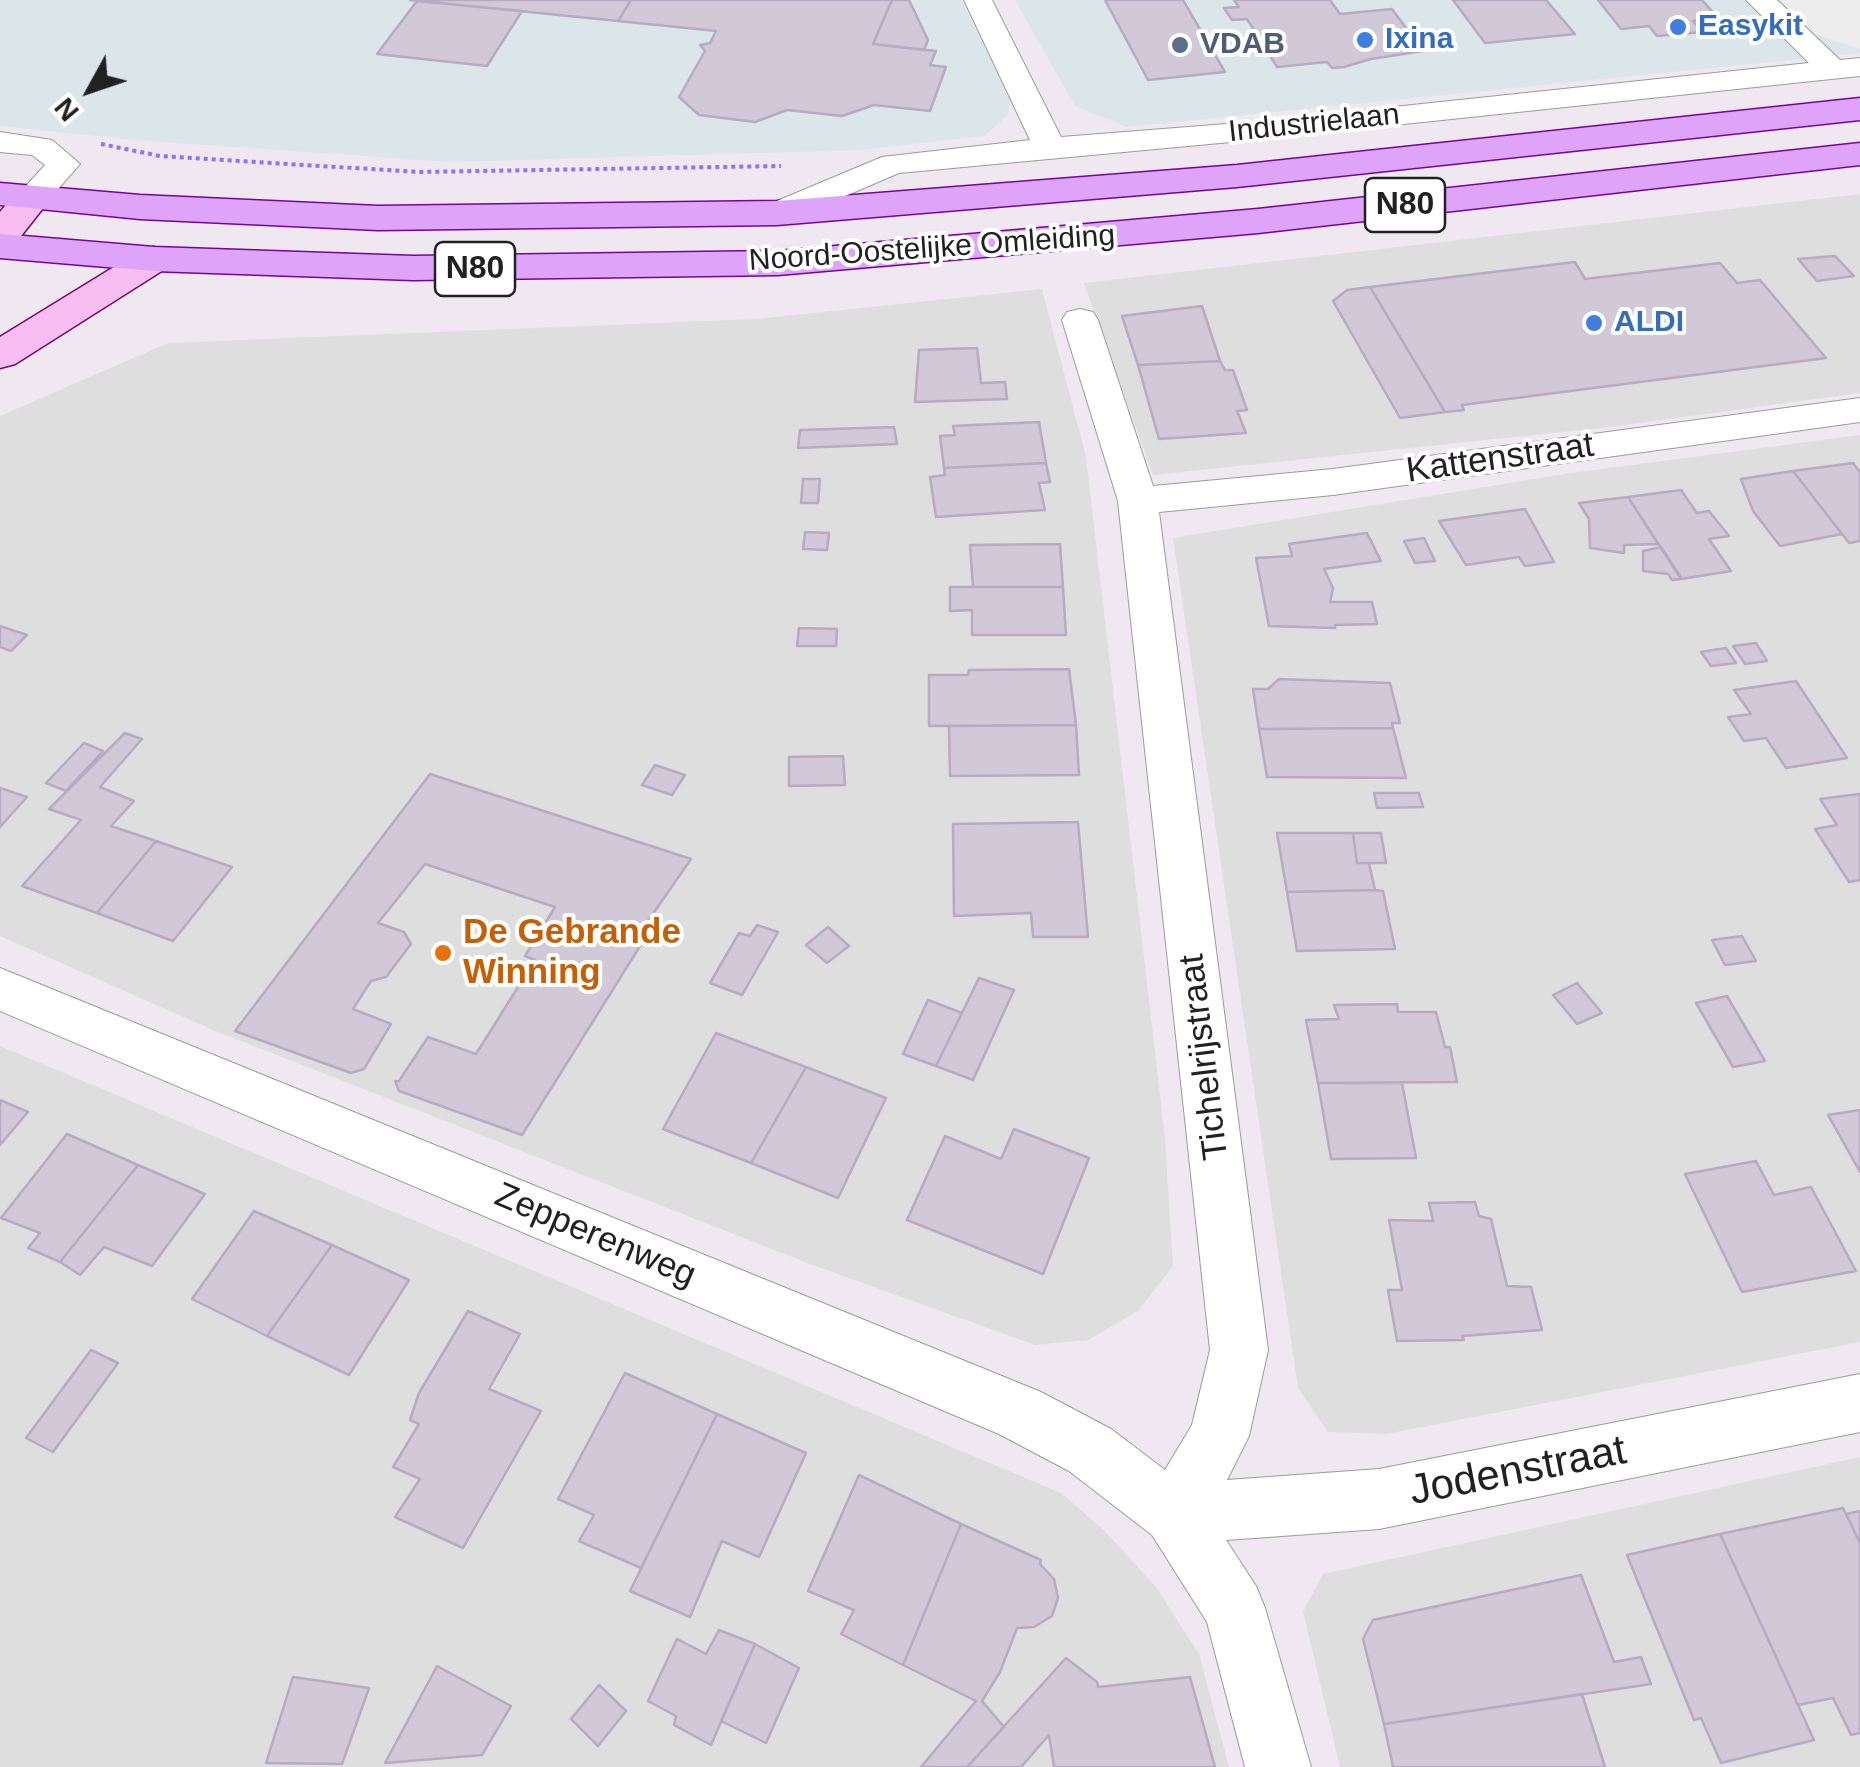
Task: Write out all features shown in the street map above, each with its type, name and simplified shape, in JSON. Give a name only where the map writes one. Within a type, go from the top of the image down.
[{"type":"main road","name":"Noord-Oostelijke Omleiding","points":[[16,196],[140,207],[378,218],[777,213],[1237,176],[1860,109]]},
{"type":"main road","name":"Noord-Oostelijke Omleiding","points":[[0,246],[154,259],[413,268],[778,263],[1258,221],[1860,154]]},
{"type":"main road","points":[[0,237],[16,196]]},
{"type":"main road","points":[[0,355],[154,259]]},
{"type":"street","points":[[978,0],[1050,147]]},
{"type":"street","points":[[1760,0],[1846,69]]},
{"type":"street","name":"Industrielaan","points":[[777,213],[893,164],[1252,132],[1846,69]]},
{"type":"street","points":[[0,142],[41,147],[64,164],[16,196]]},
{"type":"street","name":"Tichelrijstraat","points":[[1080,320],[1138,500],[1238,1350],[1219,1436],[1173,1514]]},
{"type":"street","name":"Kattenstraat","points":[[1138,500],[1333,482],[1860,410]]},
{"type":"street","name":"Zepperenweg","points":[[0,988],[1020,1414],[1090,1450],[1173,1514]]},
{"type":"street","name":"Jodenstraat","points":[[1173,1514],[1380,1499],[1860,1404]]},
{"type":"street","points":[[1173,1514],[1234,1608],[1278,1767]]},
{"type":"path","points":[[160,156],[418,172],[785,166]]},
{"type":"shaded area","points":[[0,0],[961,0],[1011,99],[1007,116],[984,136],[860,150],[450,162],[134,140],[0,126]]},
{"type":"shaded area","points":[[1015,0],[1860,0],[1860,53],[1126,127],[1075,106]]},
{"type":"shaded area","points":[[1780,0],[1860,0],[1860,49],[1815,34]]},
{"type":"shaded area","points":[[1860,194],[1860,393],[1610,427],[1153,475],[1084,283]]},
{"type":"shaded area","points":[[1042,289],[1086,457],[1165,1138],[1173,1266],[1138,1311],[1088,1340],[1035,1345],[810,1264],[213,1030],[0,936],[0,416],[168,343],[756,319]]},
{"type":"shaded area","points":[[1860,435],[1860,1342],[1386,1434],[1328,1432],[1298,1388],[1173,538],[1564,474]]},
{"type":"shaded area","points":[[0,1046],[1061,1493],[1104,1530],[1156,1587],[1199,1654],[1229,1767],[0,1767]]},
{"type":"shaded area","points":[[1860,1457],[1860,1767],[1340,1767],[1303,1612],[1323,1574]]},
{"type":"building","points":[[410,0],[631,0],[618,21]]},
{"type":"building","points":[[631,0],[892,0],[873,44],[936,51],[930,65],[946,67],[930,111],[874,105],[842,116],[787,110],[755,122],[699,115],[679,97],[705,51],[700,45],[710,43],[716,31],[618,21]]},
{"type":"building","points":[[892,0],[909,0],[928,40],[924,50],[873,44]]},
{"type":"building","points":[[1105,0],[1183,0],[1225,72],[1148,80]]},
{"type":"building","points":[[1234,0],[1330,0],[1340,14],[1392,9],[1423,51],[1344,67],[1332,68],[1327,62],[1277,67],[1247,19],[1232,20],[1224,8],[1239,7]]},
{"type":"building","points":[[1453,0],[1546,0],[1575,34],[1485,43]]},
{"type":"building","points":[[1598,0],[1702,0],[1719,19],[1693,21],[1702,32],[1657,36],[1649,26],[1621,29]]},
{"type":"building","points":[[417,1],[522,11],[487,66],[377,54]]},
{"type":"building","points":[[1835,256],[1854,276],[1817,281],[1798,259]]},
{"type":"building","name":"ALDI","points":[[1575,262],[1585,279],[1720,263],[1737,283],[1760,280],[1826,358],[1462,405],[1464,410],[1445,412],[1370,287]]},
{"type":"building","points":[[1370,287],[1445,412],[1400,418],[1333,301],[1347,290]]},
{"type":"building","points":[[1202,306],[1220,361],[1138,365],[1122,316]]},
{"type":"building","points":[[977,348],[981,383],[1005,382],[1007,399],[915,402],[919,350]]},
{"type":"building","points":[[1220,361],[1225,370],[1233,370],[1247,410],[1237,411],[1246,433],[1159,439],[1138,365]]},
{"type":"building","points":[[1039,422],[1046,463],[944,468],[940,436],[955,435],[953,426]]},
{"type":"building","points":[[894,427],[897,444],[798,448],[800,430]]},
{"type":"building","points":[[1046,463],[1050,482],[1039,483],[1045,510],[936,517],[930,477],[945,475],[944,468]]},
{"type":"building","points":[[1853,463],[1860,472],[1860,541],[1849,543],[1793,471]]},
{"type":"building","points":[[1793,471],[1842,534],[1780,546],[1753,511],[1741,479]]},
{"type":"building","points":[[803,479],[820,479],[818,503],[801,503]]},
{"type":"building","points":[[1681,490],[1697,513],[1709,511],[1729,536],[1709,539],[1731,571],[1681,579],[1628,497]]},
{"type":"building","points":[[1628,497],[1658,544],[1624,545],[1624,553],[1590,548],[1589,519],[1579,503]]},
{"type":"building","points":[[1525,509],[1554,562],[1525,566],[1519,557],[1466,565],[1439,521]]},
{"type":"building","points":[[805,532],[829,533],[827,550],[803,549]]},
{"type":"building","points":[[1367,533],[1381,561],[1324,569],[1333,588],[1330,602],[1372,602],[1377,624],[1335,628],[1269,626],[1256,558],[1292,556],[1289,544]]},
{"type":"building","points":[[1424,538],[1435,561],[1415,563],[1404,541]]},
{"type":"building","points":[[1060,544],[1063,587],[973,587],[970,545]]},
{"type":"building","points":[[1661,547],[1681,579],[1643,571],[1643,551]]},
{"type":"building","points":[[950,587],[1063,587],[1066,635],[972,635],[972,610],[950,611]]},
{"type":"building","points":[[0,626],[27,635],[11,651],[0,647]]},
{"type":"building","points":[[799,628],[837,629],[836,646],[797,646]]},
{"type":"building","points":[[1756,643],[1767,661],[1745,664],[1733,646]]},
{"type":"building","points":[[1726,648],[1736,663],[1711,666],[1701,652]]},
{"type":"building","points":[[1069,669],[1076,725],[929,726],[929,675],[968,675],[969,670]]},
{"type":"building","points":[[1279,679],[1390,683],[1400,723],[1392,723],[1393,728],[1259,729],[1253,689],[1268,689]]},
{"type":"building","points":[[1796,681],[1847,758],[1786,768],[1766,738],[1744,741],[1728,717],[1751,714],[1734,690]]},
{"type":"building","points":[[1076,725],[1079,775],[950,776],[949,726]]},
{"type":"building","points":[[1393,728],[1406,778],[1267,777],[1259,729]]},
{"type":"building","points":[[125,733],[142,739],[100,787],[134,801],[111,826],[156,841],[97,913],[22,886],[81,820],[49,809]]},
{"type":"building","points":[[84,743],[103,751],[66,791],[46,783]]},
{"type":"building","points":[[843,756],[845,785],[789,786],[789,757]]},
{"type":"building","points":[[655,765],[685,775],[672,795],[642,785]]},
{"type":"building","points":[[430,774],[691,859],[639,934],[647,935],[522,1135],[399,1091],[395,1081],[399,1081],[428,1037],[476,1054],[535,960],[525,956],[555,907],[425,864],[378,923],[404,932],[411,944],[386,977],[371,981],[353,1009],[391,1024],[364,1069],[351,1073],[235,1031]]},
{"type":"building","points":[[0,788],[27,797],[0,827]]},
{"type":"building","points":[[1374,793],[1419,793],[1423,807],[1377,808]]},
{"type":"building","points":[[1860,794],[1860,880],[1849,882],[1815,829],[1837,825],[1820,799]]},
{"type":"building","points":[[1078,822],[1088,937],[1033,937],[1031,913],[954,916],[953,824]]},
{"type":"building","points":[[1277,833],[1353,833],[1357,863],[1369,863],[1375,890],[1287,892]]},
{"type":"building","points":[[1353,833],[1381,833],[1386,863],[1357,863]]},
{"type":"building","points":[[156,841],[232,867],[173,941],[97,913]]},
{"type":"building","points":[[1383,891],[1395,949],[1297,951],[1287,892]]},
{"type":"building","points":[[757,925],[778,932],[742,995],[710,983],[739,933],[750,936]]},
{"type":"building","points":[[828,927],[849,946],[827,963],[806,945]]},
{"type":"building","points":[[1742,936],[1756,961],[1725,965],[1712,940]]},
{"type":"building","points":[[979,978],[1014,990],[973,1080],[936,1066]]},
{"type":"building","points":[[1577,983],[1602,1013],[1577,1024],[1553,995]]},
{"type":"building","points":[[1727,996],[1765,1061],[1733,1067],[1696,1003]]},
{"type":"building","points":[[928,1000],[962,1013],[936,1066],[903,1054]]},
{"type":"building","points":[[1397,1004],[1398,1012],[1436,1012],[1445,1047],[1450,1047],[1457,1082],[1318,1083],[1306,1020],[1339,1019],[1334,1005]]},
{"type":"building","points":[[716,1033],[806,1067],[751,1163],[663,1129]]},
{"type":"building","points":[[806,1067],[886,1098],[838,1198],[751,1163]]},
{"type":"building","points":[[1318,1083],[1402,1083],[1416,1158],[1331,1159]]},
{"type":"building","points":[[0,1100],[28,1112],[0,1145]]},
{"type":"building","points":[[1860,1110],[1860,1172],[1828,1115]]},
{"type":"building","points":[[1014,1129],[1089,1158],[1043,1274],[907,1220],[945,1136],[1001,1159]]},
{"type":"building","points":[[67,1134],[138,1165],[60,1262],[28,1248],[40,1233],[1,1218]]},
{"type":"building","points":[[1756,1161],[1774,1195],[1811,1187],[1856,1271],[1742,1292],[1685,1174]]},
{"type":"building","points":[[138,1165],[205,1194],[152,1266],[104,1247],[80,1275],[60,1262]]},
{"type":"building","points":[[1475,1202],[1479,1216],[1491,1219],[1507,1286],[1531,1287],[1542,1330],[1462,1336],[1464,1340],[1397,1341],[1388,1290],[1402,1290],[1389,1220],[1433,1221],[1429,1203]]},
{"type":"building","points":[[254,1211],[332,1245],[267,1336],[192,1299]]},
{"type":"building","points":[[332,1245],[409,1280],[349,1375],[267,1336]]},
{"type":"building","points":[[468,1311],[520,1334],[489,1389],[541,1411],[463,1548],[395,1517],[420,1479],[393,1467],[419,1424],[410,1420],[419,1393]]},
{"type":"building","points":[[91,1350],[118,1363],[53,1452],[26,1438]]},
{"type":"building","points":[[625,1373],[717,1414],[641,1568],[579,1541],[594,1515],[558,1499]]},
{"type":"building","points":[[717,1414],[806,1453],[759,1557],[722,1541],[690,1617],[630,1591]]},
{"type":"building","points":[[859,1475],[961,1524],[903,1665],[841,1634],[854,1610],[808,1591]]},
{"type":"building","points":[[1843,1508],[1860,1543],[1860,1733],[1851,1735],[1833,1698],[1798,1705],[1720,1534]]},
{"type":"building","points":[[1860,1511],[1860,1543],[1846,1514]]},
{"type":"building","points":[[961,1524],[1041,1560],[1040,1564],[1054,1579],[1058,1598],[1052,1616],[1034,1627],[1017,1628],[1000,1672],[982,1701],[1004,1727],[967,1767],[921,1767],[976,1701],[903,1665]]},
{"type":"building","points":[[1720,1534],[1814,1740],[1721,1763],[1701,1718],[1694,1720],[1627,1555]]},
{"type":"building","points":[[1581,1575],[1614,1662],[1641,1657],[1651,1684],[1384,1724],[1363,1639],[1373,1620]]},
{"type":"building","points":[[719,1630],[755,1644],[711,1745],[674,1725],[676,1716],[648,1701],[677,1639],[706,1654]]},
{"type":"building","points":[[755,1644],[799,1668],[766,1743],[721,1721]]},
{"type":"building","points":[[1066,1658],[1097,1682],[1098,1687],[1190,1677],[1215,1767],[1054,1767],[1049,1735],[1021,1767],[967,1767]]},
{"type":"building","points":[[437,1666],[511,1706],[482,1755],[385,1763]]},
{"type":"building","points":[[293,1677],[369,1688],[342,1764],[266,1763]]},
{"type":"building","points":[[599,1685],[626,1711],[598,1746],[571,1719]]},
{"type":"building","points":[[1582,1694],[1605,1767],[1393,1767],[1384,1724]]},
{"type":"place","name":"Easykit","points":[[1678,27]]},
{"type":"place","name":"Ixina","points":[[1365,40]]},
{"type":"place","name":"VDAB","points":[[1180,45]]},
{"type":"place","name":"ALDI","points":[[1594,323]]},
{"type":"place","name":"De Gebrande Winning","points":[[443,953]]}]
